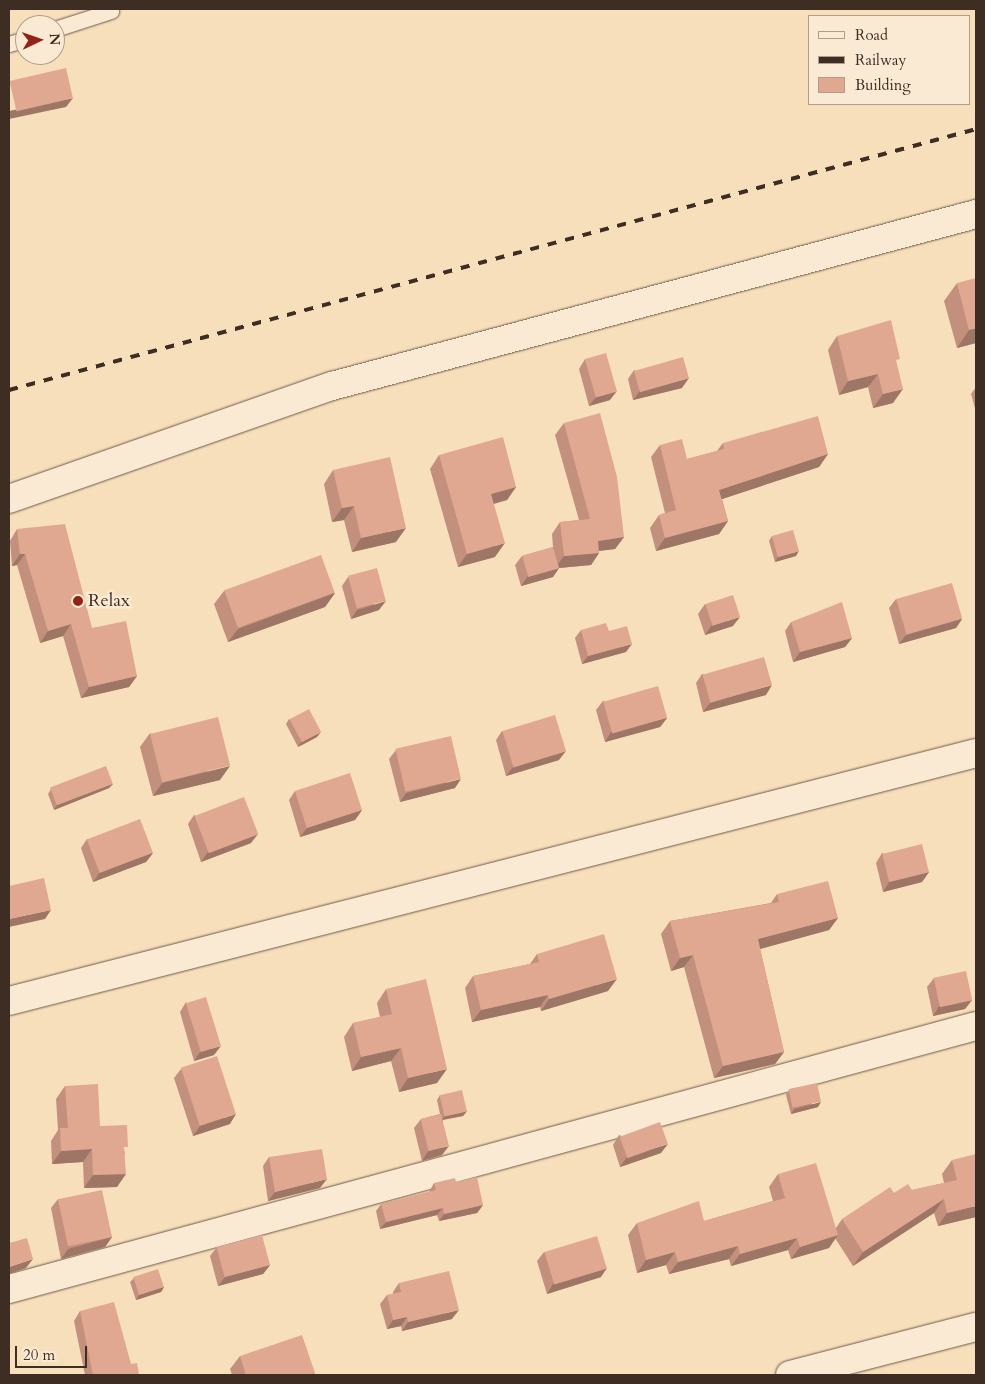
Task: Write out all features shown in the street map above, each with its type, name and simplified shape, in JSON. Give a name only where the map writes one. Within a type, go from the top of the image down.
[{"type":"street","points":[[9,499],[332,386],[976,214]]},
{"type":"street","points":[[9,1000],[976,753]]},
{"type":"street","points":[[9,1289],[976,1026]]},
{"type":"street","points":[[790,1375],[976,1327]]},
{"type":"lane","points":[[65,26],[111,11]]},
{"type":"building","points":[[66,68],[73,98],[16,111],[9,81]]},
{"type":"building","points":[[976,278],[976,328],[969,330],[957,283]]},
{"type":"building","points":[[891,320],[900,359],[896,360],[903,389],[883,394],[878,374],[848,381],[837,336]]},
{"type":"building","points":[[606,353],[617,391],[596,398],[585,359]]},
{"type":"building","points":[[683,357],[689,378],[640,392],[634,371]]},
{"type":"building","points":[[600,413],[617,477],[624,537],[598,541],[599,553],[564,556],[560,522],[590,519],[564,423]]},
{"type":"building","points":[[818,416],[828,454],[719,490],[728,521],[665,538],[659,515],[676,510],[660,445],[682,439],[687,459],[724,449],[723,443]]},
{"type":"building","points":[[503,437],[516,487],[491,494],[505,543],[467,554],[439,455]]},
{"type":"building","points":[[390,457],[406,528],[361,538],[354,506],[342,508],[333,470]]},
{"type":"building","points":[[65,524],[92,628],[126,621],[137,676],[89,687],[71,624],[48,631],[25,554],[20,554],[17,529]]},
{"type":"building","points":[[793,530],[799,551],[778,557],[772,536]]},
{"type":"building","points":[[553,547],[559,568],[528,577],[522,556]]},
{"type":"building","points":[[321,555],[335,593],[238,628],[224,590]]},
{"type":"building","points":[[377,568],[386,601],[357,609],[348,576]]},
{"type":"building","points":[[952,583],[962,619],[906,635],[896,599]]},
{"type":"building","points":[[733,595],[740,617],[713,626],[705,604]]},
{"type":"building","points":[[842,602],[852,638],[800,652],[791,622]]},
{"type":"building","points":[[606,623],[609,631],[627,626],[632,644],[588,656],[581,630]]},
{"type":"building","points":[[764,657],[772,685],[710,703],[702,675]]},
{"type":"building","points":[[658,686],[667,718],[612,733],[603,702]]},
{"type":"building","points":[[309,709],[321,732],[302,742],[290,719]]},
{"type":"building","points":[[555,715],[566,751],[514,767],[502,731]]},
{"type":"building","points":[[218,717],[230,766],[162,782],[150,734]]},
{"type":"building","points":[[451,736],[461,779],[405,792],[395,749]]},
{"type":"building","points":[[106,766],[113,784],[57,805],[50,788]]},
{"type":"building","points":[[350,773],[362,810],[307,828],[295,791]]},
{"type":"building","points":[[244,797],[258,834],[209,853],[195,816]]},
{"type":"building","points":[[140,819],[153,853],[100,873],[87,839]]},
{"type":"building","points":[[922,844],[929,872],[889,882],[882,854]]},
{"type":"building","points":[[44,878],[51,910],[9,919],[9,886]]},
{"type":"building","points":[[828,881],[838,918],[758,939],[784,1052],[723,1066],[693,955],[680,958],[670,921],[779,902],[777,894]]},
{"type":"building","points":[[604,934],[617,979],[549,999],[548,995],[481,1010],[473,976],[539,962],[537,954]]},
{"type":"building","points":[[966,971],[972,1000],[940,1007],[934,978]]},
{"type":"building","points":[[426,979],[447,1069],[408,1078],[401,1048],[361,1057],[353,1023],[392,1014],[386,989]]},
{"type":"building","points":[[206,997],[221,1046],[201,1052],[186,1003]]},
{"type":"building","points":[[217,1056],[236,1114],[200,1126],[181,1068]]},
{"type":"building","points":[[817,1083],[821,1102],[793,1108],[789,1089]]},
{"type":"building","points":[[98,1084],[100,1126],[127,1125],[128,1147],[124,1147],[126,1174],[93,1175],[92,1149],[61,1151],[60,1128],[68,1128],[65,1086]]},
{"type":"building","points":[[462,1090],[467,1111],[445,1117],[440,1095]]},
{"type":"building","points":[[441,1114],[449,1146],[429,1151],[421,1119]]},
{"type":"building","points":[[660,1122],[668,1144],[627,1158],[620,1137]]},
{"type":"building","points":[[322,1149],[327,1179],[275,1192],[269,1157]]},
{"type":"building","points":[[976,1154],[976,1206],[947,1213],[944,1199],[863,1252],[842,1219],[890,1187],[894,1193],[908,1184],[912,1190],[957,1180],[952,1160]]},
{"type":"building","points":[[816,1163],[838,1235],[800,1247],[797,1238],[740,1254],[738,1246],[678,1262],[675,1252],[646,1260],[637,1223],[699,1201],[704,1221],[785,1198],[778,1174]]},
{"type":"building","points":[[477,1177],[483,1205],[444,1214],[443,1208],[386,1222],[381,1204],[436,1190],[434,1183],[455,1178],[456,1182]]},
{"type":"building","points":[[102,1190],[112,1237],[68,1246],[58,1199]]},
{"type":"building","points":[[262,1235],[270,1265],[225,1277],[217,1247]]},
{"type":"building","points":[[597,1236],[607,1269],[554,1285],[544,1252]]},
{"type":"building","points":[[27,1238],[33,1259],[9,1267],[9,1243]]},
{"type":"building","points":[[158,1269],[164,1287],[139,1295],[133,1277]]},
{"type":"building","points":[[449,1271],[459,1310],[408,1322],[407,1317],[393,1320],[387,1295],[401,1292],[399,1283]]},
{"type":"building","points":[[114,1302],[131,1364],[137,1363],[139,1375],[93,1375],[80,1311]]},
{"type":"building","points":[[302,1335],[315,1373],[308,1375],[246,1375],[240,1356]]},
{"type":"railway","points":[[9,390],[976,129]]},
{"type":"place","name":"Relax","points":[[78,601]]}]
